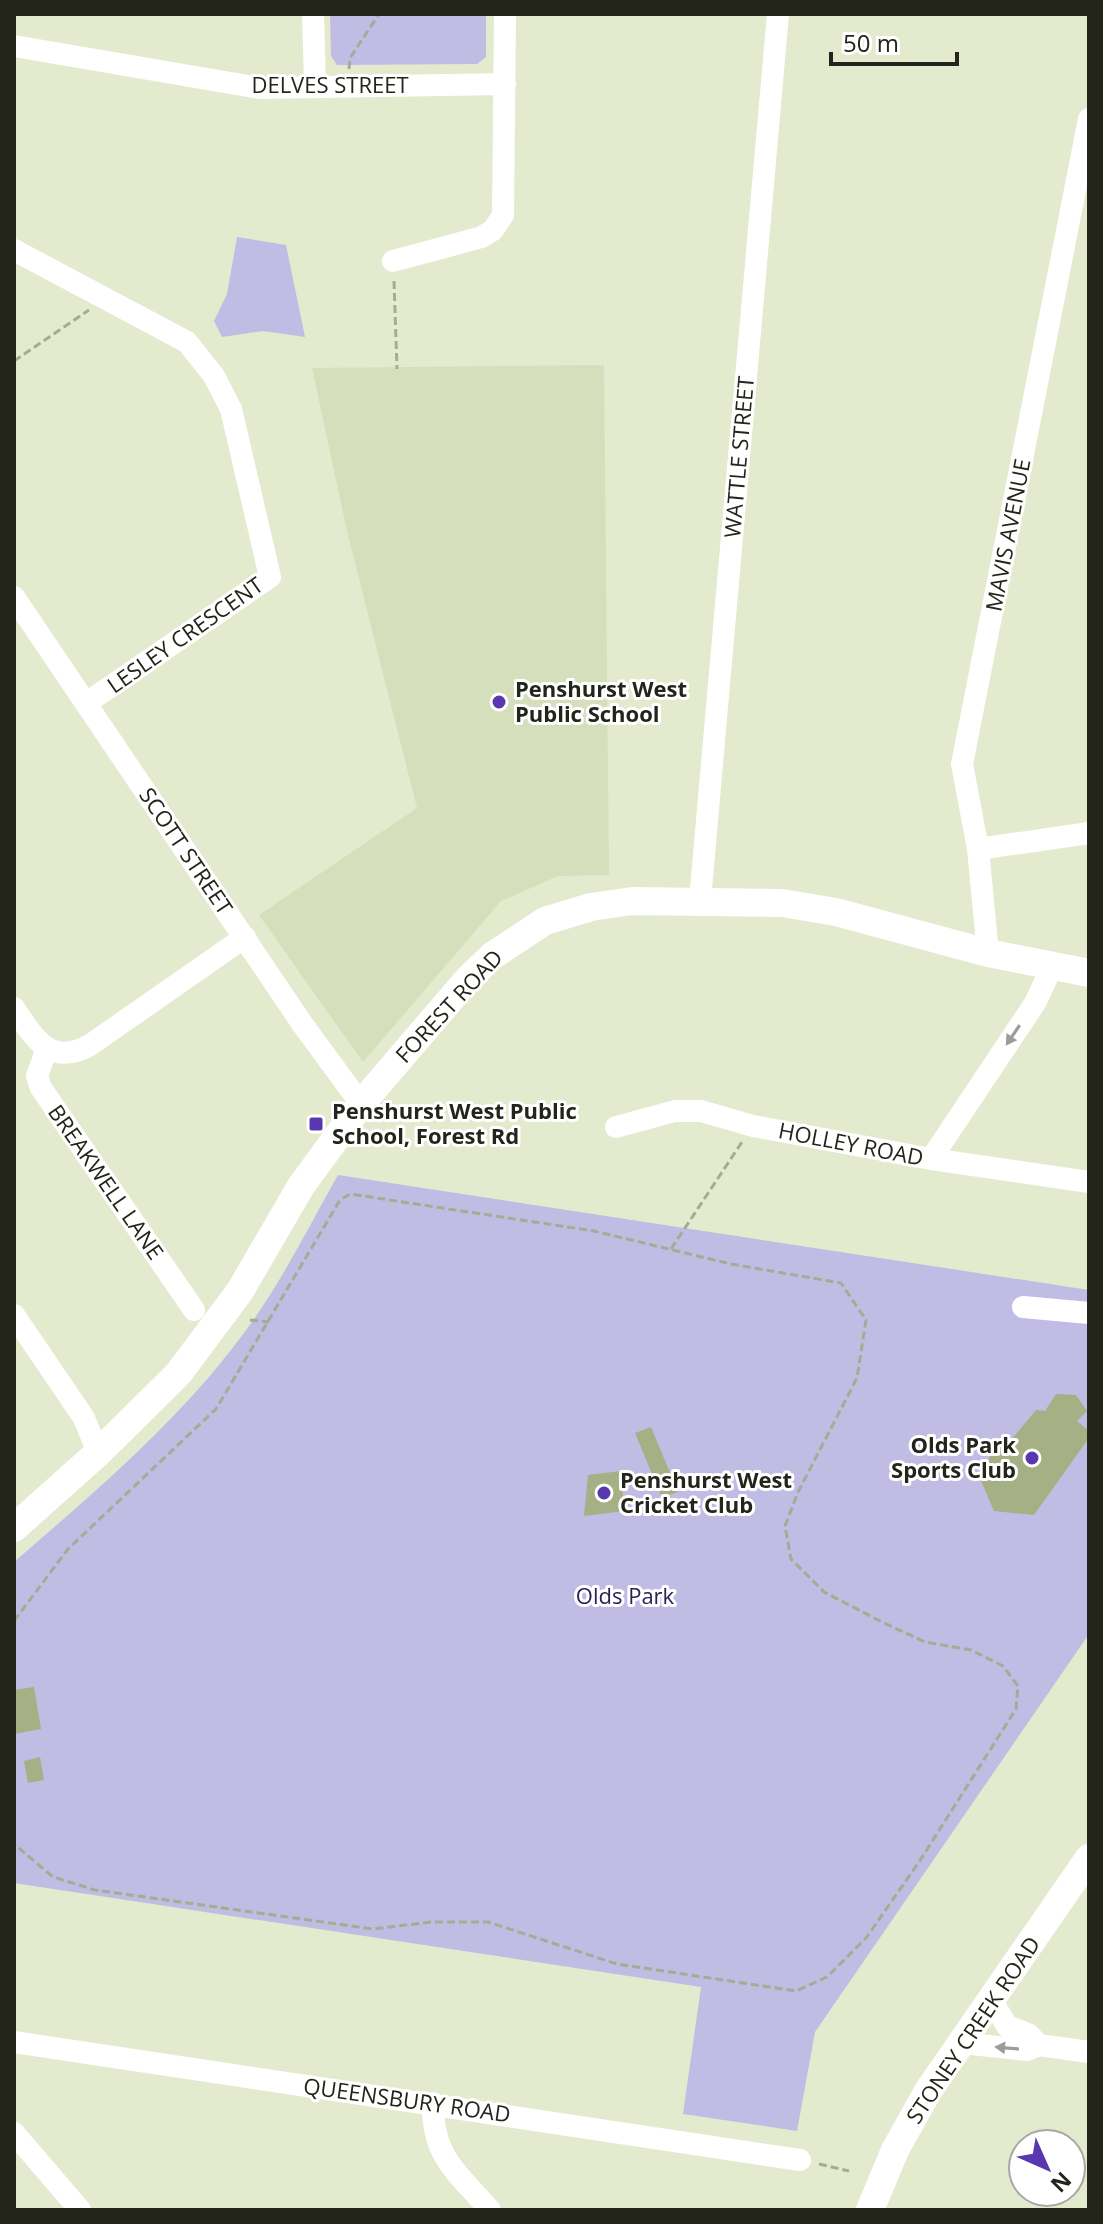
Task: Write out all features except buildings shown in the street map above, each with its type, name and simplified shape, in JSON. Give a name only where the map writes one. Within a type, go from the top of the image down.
[{"type":"main road","name":"FOREST ROAD","points":[[14,1528],[98,1453],[178,1374],[240,1291],[309,1173],[361,1104],[468,979],[516,938],[545,921],[591,907],[632,901],[700,900],[812,907],[988,953],[1089,973]]},
{"type":"main road","name":"STONEY CREEK ROAD","points":[[870,2210],[900,2141],[961,2043],[1089,1858]]},
{"type":"street","points":[[313,14],[315,86]]},
{"type":"street","points":[[393,261],[482,237],[499,224],[506,205],[505,14]]},
{"type":"street","name":"WATTLE STREET","points":[[700,900],[778,14]]},
{"type":"street","name":"DELVES STREET","points":[[14,46],[243,86],[505,84]]},
{"type":"street","name":"MAVIS AVENUE","points":[[988,953],[978,849],[962,764],[1080,221],[1089,119]]},
{"type":"street","name":"LESLEY CRESCENT","points":[[14,250],[187,342],[214,376],[231,409],[270,577],[88,702]]},
{"type":"street","name":"SCOTT STREET","points":[[14,597],[361,1104]]},
{"type":"street","points":[[978,849],[1089,833]]},
{"type":"street","points":[[14,1008],[33,1036],[47,1048],[70,1054],[90,1045],[245,937]]},
{"type":"street","points":[[931,1159],[1035,1003],[1052,967]]},
{"type":"street","name":"BREAKWELL LANE","points":[[47,1048],[37,1076],[41,1088],[194,1310]]},
{"type":"street","name":"HOLLEY ROAD","points":[[616,1127],[688,1111],[724,1115],[753,1126],[931,1159],[1089,1182]]},
{"type":"street","points":[[1023,1307],[1089,1313]]},
{"type":"street","points":[[14,1315],[84,1418],[98,1453]]},
{"type":"street","points":[[991,1999],[1007,2026],[1028,2034],[1039,2045]]},
{"type":"street","name":"QUEENSBURY ROAD","points":[[14,2042],[800,2160]]},
{"type":"street","points":[[961,2043],[1027,2050],[1039,2045],[1089,2052]]},
{"type":"street","points":[[433,2103],[434,2134],[439,2150],[490,2210]]},
{"type":"street","points":[[14,2133],[80,2210]]},
{"type":"path","points":[[349,84],[350,58],[379,14]]},
{"type":"path","points":[[393,261],[397,369]]},
{"type":"path","points":[[14,361],[105,298]]},
{"type":"path","points":[[671,1249],[753,1126]]},
{"type":"path","points":[[14,1621],[68,1549],[216,1409],[340,1200],[350,1194],[594,1231],[731,1264],[841,1283],[866,1320],[857,1378],[798,1492],[785,1526],[791,1559],[824,1592],[925,1642],[971,1650],[992,1660],[1003,1666],[1018,1686],[1016,1709],[919,1862],[866,1938],[827,1977],[796,1991],[617,1964],[488,1922],[431,1922],[373,1929],[95,1890],[53,1877],[14,1844]]},
{"type":"path","points":[[250,1320],[269,1322]]},
{"type":"path","points":[[800,2160],[849,2171]]},
{"type":"shaded area","name":"Penshurst West Public School","points":[[604,365],[609,875],[558,876],[501,901],[363,1062],[259,915],[417,808],[347,531],[312,368]]},
{"type":"green space","points":[[330,14],[486,14],[486,57],[477,64],[337,65],[331,56]]},
{"type":"green space","points":[[237,237],[286,245],[305,337],[263,331],[222,337],[214,321],[227,294]]},
{"type":"green space","name":"Olds Park","points":[[338,1175],[1089,1290],[1089,1634],[815,2032],[797,2131],[683,2114],[701,1987],[14,1883],[14,1562],[135,1454],[219,1365],[270,1296]]},
{"type":"place","name":"Penshurst West Public School","points":[[499,702]]},
{"type":"place","name":"Penshurst West Public School, Forest Rd","points":[[316,1124]]},
{"type":"place","name":"Olds Park Sports Club","points":[[1032,1458]]},
{"type":"place","name":"Penshurst West Cricket Club","points":[[604,1493]]}]
